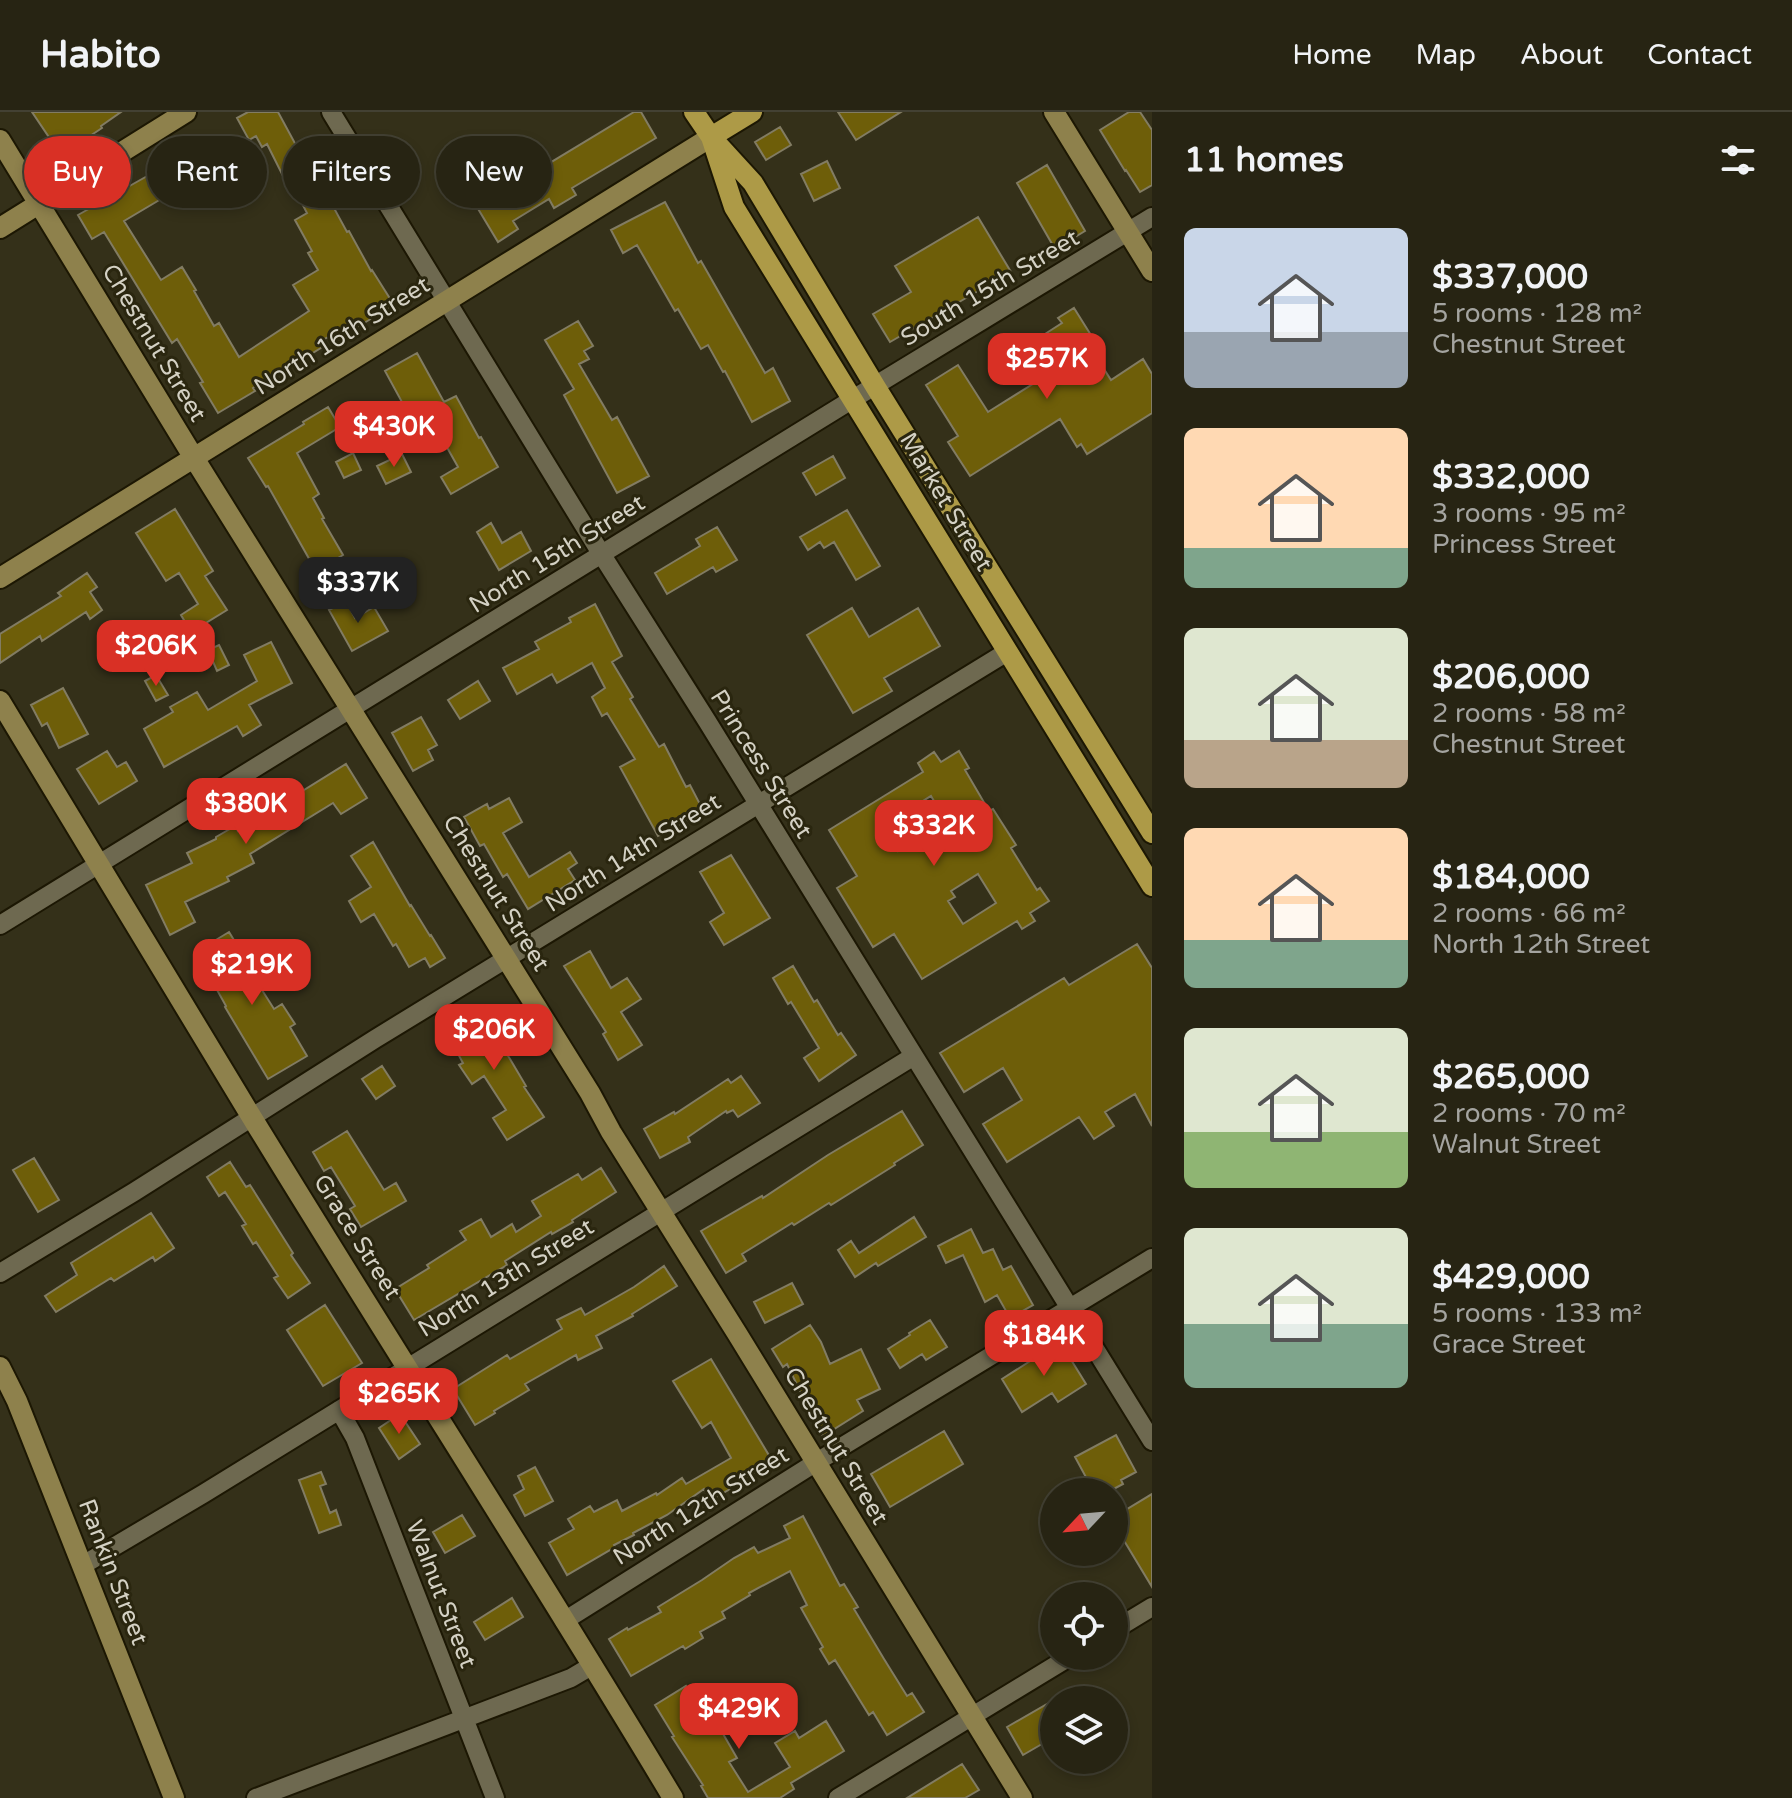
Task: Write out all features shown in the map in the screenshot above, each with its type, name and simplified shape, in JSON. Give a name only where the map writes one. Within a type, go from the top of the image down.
[{"type":"main road","name":"Market Street","points":[[694,112],[711,137],[753,183],[1152,833]]},
{"type":"main road","points":[[711,137],[752,112]]},
{"type":"main road","name":"Market Street","points":[[711,137],[734,207],[1152,886]]},
{"type":"street","points":[[131,146],[186,112]]},
{"type":"street","name":"Princess Street","points":[[331,112],[1152,1441]]},
{"type":"street","points":[[1054,112],[1152,271]]},
{"type":"street","name":"North 16th Street","points":[[0,578],[711,137]]},
{"type":"street","name":"Chestnut Street","points":[[0,140],[24,179]]},
{"type":"street","points":[[0,228],[31,208]]},
{"type":"street","name":"Chestnut Street","points":[[42,208],[1022,1798]]},
{"type":"street","name":"South 15th Street","points":[[853,399],[1152,217]]},
{"type":"street","name":"North 15th Street","points":[[0,925],[853,399]]},
{"type":"street","name":"North 14th Street","points":[[0,1273],[1007,652]]},
{"type":"street","name":"Grace Street","points":[[0,701],[252,1117],[673,1798]]},
{"type":"street","name":"North 13th Street","points":[[83,1565],[914,1056]]},
{"type":"street","name":"North 12th Street","points":[[564,1621],[815,1463],[1152,1258]]},
{"type":"street","name":"Rankin Street","points":[[0,1367],[17,1401],[174,1798]]},
{"type":"street","name":"Walnut Street","points":[[339,1410],[355,1438],[495,1798]]},
{"type":"street","points":[[1128,1622],[1152,1607]]},
{"type":"street","points":[[256,1798],[571,1678],[593,1665]]},
{"type":"street","points":[[838,1798],[1048,1670]]},
{"type":"building","points":[[32,112],[121,112],[90,136],[48,136]]},
{"type":"building","points":[[248,112],[278,112],[291,136],[283,136],[283,176],[267,144],[267,136],[247,136],[237,118]]},
{"type":"building","points":[[634,112],[641,112],[656,138],[572,188],[576,195],[554,208],[552,162]]},
{"type":"building","points":[[838,112],[901,112],[856,140]]},
{"type":"building","points":[[1129,112],[1140,112],[1152,130],[1152,185],[1140,192],[1100,130]]},
{"type":"building","points":[[780,127],[791,145],[766,160],[755,142]]},
{"type":"building","points":[[827,161],[840,188],[814,201],[801,174]]},
{"type":"building","points":[[1047,165],[1085,231],[1055,249],[1017,183]]},
{"type":"building","points":[[147,176],[147,207],[124,221],[161,280],[182,267],[214,326],[219,323],[239,357],[309,311],[293,285],[318,270],[308,253],[312,251],[295,220],[307,213],[304,208],[334,208],[394,305],[359,326],[357,323],[320,341],[324,346],[253,388],[255,391],[218,413],[177,339],[172,343],[104,232],[92,239],[78,215],[90,208],[131,208],[131,185]]},
{"type":"building","points":[[665,202],[765,373],[773,368],[790,401],[752,422],[725,371],[708,345],[701,349],[637,245],[623,253],[611,230]]},
{"type":"building","points":[[478,208],[534,208],[513,221],[518,229],[498,242]]},
{"type":"building","points":[[978,217],[1011,272],[890,342],[873,314],[911,292],[895,266]]},
{"type":"building","points":[[1074,308],[1094,340],[1088,344],[1111,380],[1143,359],[1152,374],[1152,413],[1087,454],[1081,444],[1077,447],[1060,419],[970,476],[948,442],[958,436],[926,385],[958,365],[988,412],[1036,382],[1029,370],[1056,353],[1045,334],[1062,323],[1058,318]]},
{"type":"building","points":[[578,321],[593,346],[584,351],[589,359],[579,364],[612,420],[617,417],[649,476],[617,493],[564,395],[574,389],[545,340]]},
{"type":"building","points":[[417,353],[444,402],[456,396],[498,467],[451,494],[441,477],[458,467],[444,442],[427,448],[385,371]]},
{"type":"building","points":[[328,407],[340,427],[297,453],[319,494],[313,498],[322,519],[343,555],[316,571],[268,486],[248,458]]},
{"type":"building","points":[[353,453],[361,470],[344,478],[336,462]]},
{"type":"building","points":[[402,454],[411,472],[386,484],[377,466]]},
{"type":"building","points":[[833,456],[845,478],[816,495],[803,473]]},
{"type":"building","points":[[175,509],[213,571],[205,576],[227,610],[191,632],[181,615],[198,604],[179,573],[166,581],[136,533]]},
{"type":"building","points":[[847,510],[880,566],[856,580],[834,542],[824,548],[820,542],[808,550],[800,537]]},
{"type":"building","points":[[491,523],[502,543],[521,532],[531,551],[499,570],[477,532]]},
{"type":"building","points":[[717,527],[737,560],[716,572],[713,567],[667,594],[655,573],[700,546],[696,539]]},
{"type":"building","points":[[358,560],[370,581],[350,591],[339,570]]},
{"type":"building","points":[[87,573],[97,587],[90,592],[102,610],[90,619],[86,612],[42,641],[40,636],[0,663],[0,634],[61,596],[58,593]]},
{"type":"building","points":[[346,601],[355,618],[374,607],[388,631],[352,651],[329,610]]},
{"type":"building","points":[[595,604],[622,656],[612,662],[633,697],[630,699],[659,747],[664,744],[686,787],[690,785],[704,812],[658,836],[620,767],[635,759],[607,713],[602,716],[592,697],[605,688],[592,663],[557,683],[552,674],[517,694],[503,668],[539,649],[535,642]]},
{"type":"building","points":[[852,608],[869,637],[918,608],[940,646],[884,678],[892,691],[853,713],[807,635]]},
{"type":"building","points":[[271,642],[292,683],[249,705],[261,725],[243,736],[237,726],[164,767],[144,729],[173,712],[170,707],[197,692],[208,710],[257,681],[244,655]]},
{"type":"building","points":[[219,645],[229,665],[217,671],[208,650]]},
{"type":"building","points":[[156,675],[168,695],[156,701],[145,681]]},
{"type":"building","points":[[478,681],[490,701],[460,719],[448,700]]},
{"type":"building","points":[[63,688],[88,734],[59,748],[47,723],[42,726],[31,705]]},
{"type":"building","points":[[421,717],[437,745],[428,750],[433,760],[413,771],[392,733]]},
{"type":"building","points":[[107,751],[117,767],[126,762],[137,781],[99,804],[77,769]]},
{"type":"building","points":[[959,751],[969,768],[965,770],[989,811],[993,809],[1016,845],[1011,848],[1037,890],[1040,888],[1049,901],[1030,913],[1035,921],[1022,929],[1017,921],[922,979],[894,934],[873,947],[837,888],[857,876],[829,830],[923,772],[918,763],[934,752],[941,762]],"holes":[[[931,796],[951,829],[924,846],[919,838],[898,851],[883,826]],[[978,874],[996,903],[963,924],[948,901],[955,897],[951,891]]]},
{"type":"building","points":[[346,764],[367,798],[341,814],[333,803],[250,854],[254,863],[227,877],[229,881],[185,902],[195,922],[170,935],[146,885],[192,863],[187,853],[235,826],[238,831]]},
{"type":"building","points":[[509,798],[522,822],[503,833],[529,877],[570,852],[577,863],[568,869],[575,880],[528,909],[507,874],[503,877],[484,844],[480,846],[464,817],[487,804],[489,809]]},
{"type":"building","points":[[373,842],[445,958],[430,967],[425,958],[409,967],[374,914],[361,922],[349,901],[371,887],[351,856]]},
{"type":"building","points":[[731,855],[770,918],[724,945],[710,922],[724,913],[700,872]]},
{"type":"building","points":[[229,932],[259,977],[255,979],[274,1009],[282,1004],[295,1024],[290,1027],[307,1056],[268,1079],[196,952]]},
{"type":"building","points":[[1137,944],[1152,968],[1152,1126],[1135,1094],[1105,1112],[1114,1126],[1094,1139],[1079,1117],[1007,1162],[983,1124],[1022,1100],[1003,1068],[964,1092],[940,1053],[1064,978],[1069,985]]},
{"type":"building","points":[[590,951],[611,988],[627,978],[641,999],[621,1012],[642,1045],[618,1060],[603,1034],[606,1032],[564,966]]},
{"type":"building","points":[[793,966],[814,1002],[817,1000],[838,1035],[841,1033],[856,1055],[819,1081],[804,1058],[819,1048],[773,978]]},
{"type":"building","points":[[480,1009],[544,1117],[507,1140],[493,1118],[506,1110],[484,1076],[472,1084],[459,1065],[463,1063],[444,1028]]},
{"type":"building","points":[[382,1066],[395,1086],[376,1099],[362,1079]]},
{"type":"building","points":[[741,1076],[760,1103],[738,1117],[733,1110],[726,1111],[688,1137],[690,1142],[660,1158],[644,1129],[675,1114],[728,1079],[731,1083]]},
{"type":"building","points":[[902,1111],[923,1145],[831,1205],[829,1203],[794,1225],[792,1223],[742,1254],[746,1261],[726,1273],[701,1231],[763,1198]]},
{"type":"building","points":[[347,1131],[384,1190],[396,1183],[406,1201],[361,1227],[350,1209],[355,1206],[331,1167],[324,1171],[313,1152]]},
{"type":"building","points":[[34,1158],[59,1200],[38,1212],[13,1170]]},
{"type":"building","points":[[230,1162],[246,1187],[250,1185],[310,1283],[288,1298],[274,1278],[278,1276],[242,1226],[246,1224],[225,1192],[219,1196],[207,1177]]},
{"type":"building","points":[[601,1168],[616,1192],[573,1222],[505,1261],[507,1265],[414,1320],[395,1289],[466,1240],[460,1231],[481,1219],[491,1237],[512,1224],[516,1232],[541,1216],[532,1201],[578,1174],[582,1180]]},
{"type":"building","points":[[151,1213],[174,1248],[114,1281],[111,1278],[56,1312],[45,1296],[77,1275],[71,1263]]},
{"type":"building","points":[[914,1217],[926,1237],[855,1277],[838,1250],[851,1241],[859,1253]]},
{"type":"building","points":[[971,1229],[983,1253],[993,1249],[1003,1270],[1011,1266],[1033,1305],[1010,1318],[997,1295],[985,1302],[963,1255],[946,1263],[938,1246]]},
{"type":"building","points":[[664,1266],[677,1286],[633,1316],[596,1336],[602,1348],[578,1360],[576,1355],[525,1384],[529,1390],[475,1425],[453,1389],[507,1355],[510,1359],[562,1329],[557,1320],[581,1308],[585,1315]]},
{"type":"building","points":[[792,1283],[803,1304],[765,1323],[754,1302]]},
{"type":"building","points":[[325,1305],[362,1363],[323,1386],[287,1330]]},
{"type":"building","points":[[930,1320],[947,1347],[926,1360],[922,1354],[900,1368],[888,1349]]},
{"type":"building","points":[[810,1325],[830,1364],[861,1349],[880,1389],[857,1400],[863,1411],[823,1436],[787,1364],[783,1367],[772,1349]]},
{"type":"building","points":[[1060,1342],[1086,1384],[1058,1402],[1052,1393],[1022,1412],[1002,1379]]},
{"type":"building","points":[[711,1359],[773,1462],[711,1500],[704,1489],[567,1575],[549,1543],[574,1529],[568,1519],[590,1506],[594,1512],[617,1500],[622,1511],[657,1495],[682,1478],[686,1484],[731,1458],[711,1422],[702,1428],[673,1381]]},
{"type":"building","points":[[400,1414],[420,1444],[399,1459],[379,1428]]},
{"type":"building","points":[[944,1431],[963,1464],[890,1507],[871,1474]]},
{"type":"building","points":[[1116,1435],[1136,1472],[1125,1478],[1086,1478],[1075,1457]]},
{"type":"building","points":[[535,1467],[553,1501],[525,1516],[514,1495],[524,1489],[518,1476]]},
{"type":"building","points":[[321,1472],[326,1484],[320,1486],[330,1513],[336,1510],[341,1525],[319,1533],[299,1480]]},
{"type":"building","points":[[1152,1494],[1152,1587],[1128,1547],[1128,1509]]},
{"type":"building","points":[[462,1515],[475,1536],[445,1553],[433,1532]]},
{"type":"building","points":[[803,1516],[840,1586],[844,1584],[858,1607],[854,1609],[884,1659],[907,1696],[912,1693],[924,1712],[887,1735],[873,1712],[869,1715],[835,1660],[829,1664],[820,1649],[823,1647],[801,1608],[807,1605],[790,1571],[722,1612],[725,1618],[700,1632],[703,1638],[631,1676],[609,1639],[661,1612],[658,1607],[734,1558],[754,1547],[758,1553],[790,1538],[784,1526]]},
{"type":"building","points":[[512,1598],[523,1617],[485,1640],[474,1622]]},
{"type":"building","points":[[686,1686],[705,1717],[713,1712],[725,1730],[722,1732],[737,1758],[729,1762],[748,1792],[790,1767],[775,1743],[795,1731],[799,1738],[826,1721],[844,1751],[791,1783],[794,1789],[780,1798],[708,1798],[655,1705]]},
{"type":"building","points":[[1040,1708],[1040,1745],[1023,1755],[1007,1727]]},
{"type":"building","points":[[962,1764],[979,1790],[965,1798],[907,1798]]}]
